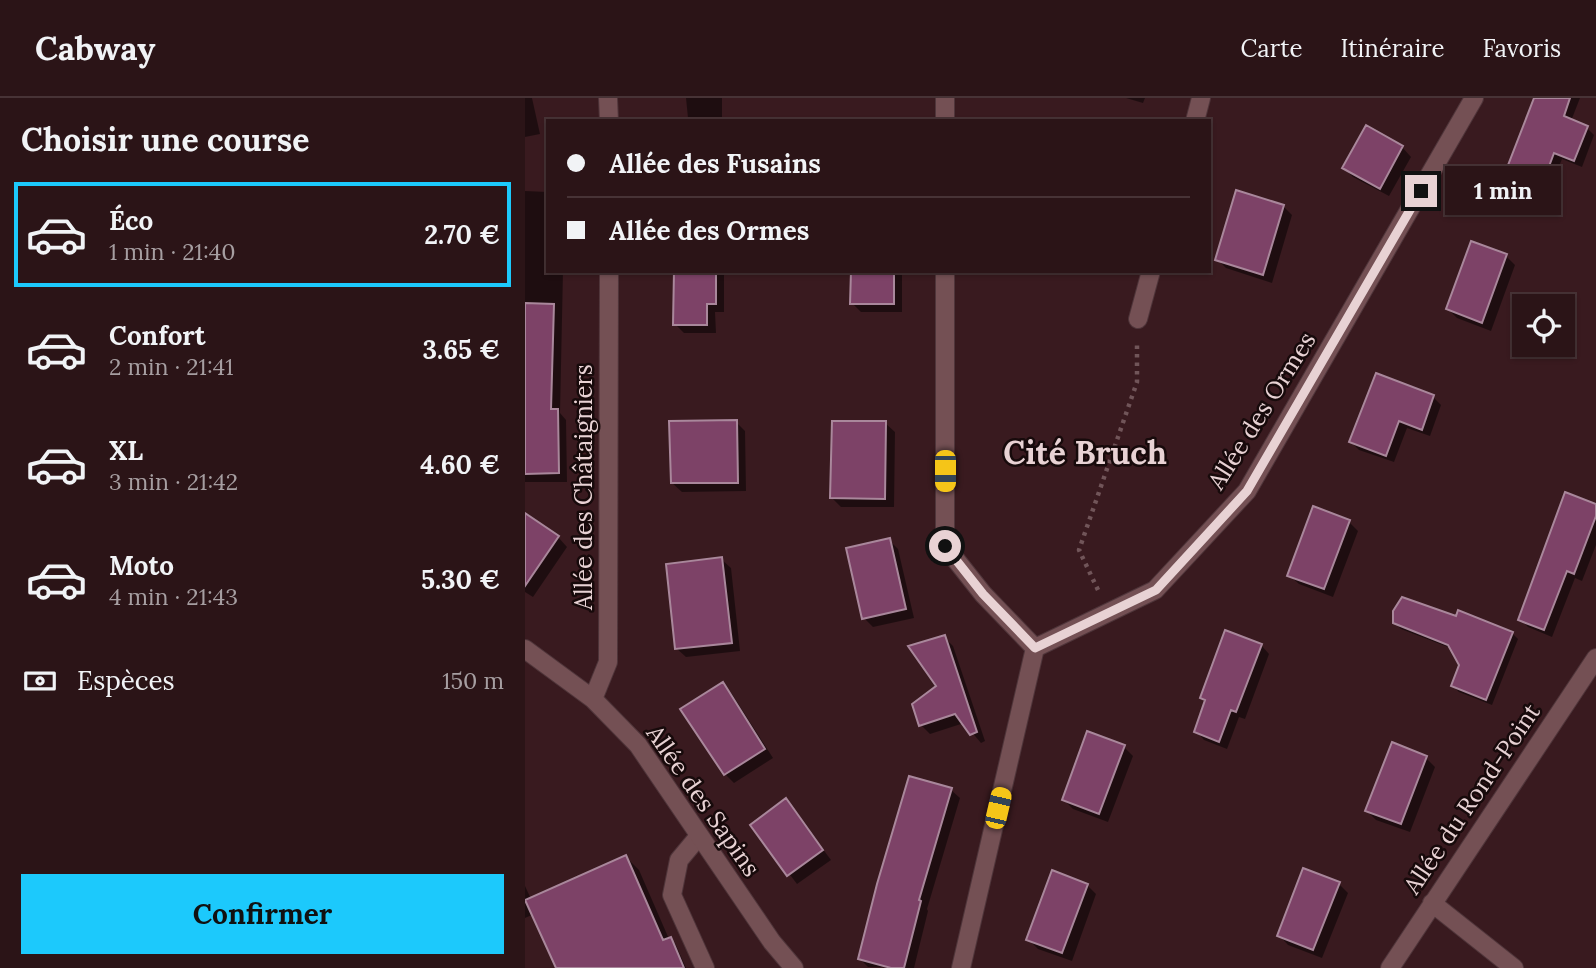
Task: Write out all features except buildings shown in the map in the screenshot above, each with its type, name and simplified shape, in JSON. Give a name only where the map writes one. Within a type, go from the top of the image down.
[{"type":"street","points":[[608,98],[609,119]]},
{"type":"street","points":[[945,98],[945,119]]},
{"type":"street","points":[[1196,119],[1201,98]]},
{"type":"street","name":"Allée des Ormes","points":[[1035,648],[1156,590],[1247,491],[1474,98]]},
{"type":"street","name":"Allée des Châtaigniers","points":[[593,699],[608,662],[609,273]]},
{"type":"street","points":[[945,273],[945,546],[983,594],[1035,648],[961,968]]},
{"type":"street","points":[[1137,319],[1150,273]]},
{"type":"street","name":"Allée des Sapins","points":[[525,649],[593,699],[638,745],[772,942],[794,968]]},
{"type":"street","name":"Allée du Rond-Point","points":[[1390,968],[1593,667]]},
{"type":"street","points":[[699,836],[679,860],[673,895],[705,968]]},
{"type":"street","points":[[1432,903],[1514,968]]},
{"type":"path","points":[[1109,613],[1079,550],[1137,382],[1137,319]]},
{"type":"district","name":"Cité Bruch","points":[[1085,453]]},
{"type":"route","points":[[945,546],[983,594],[1035,648],[1156,590],[1247,491],[1421,191]]}]
